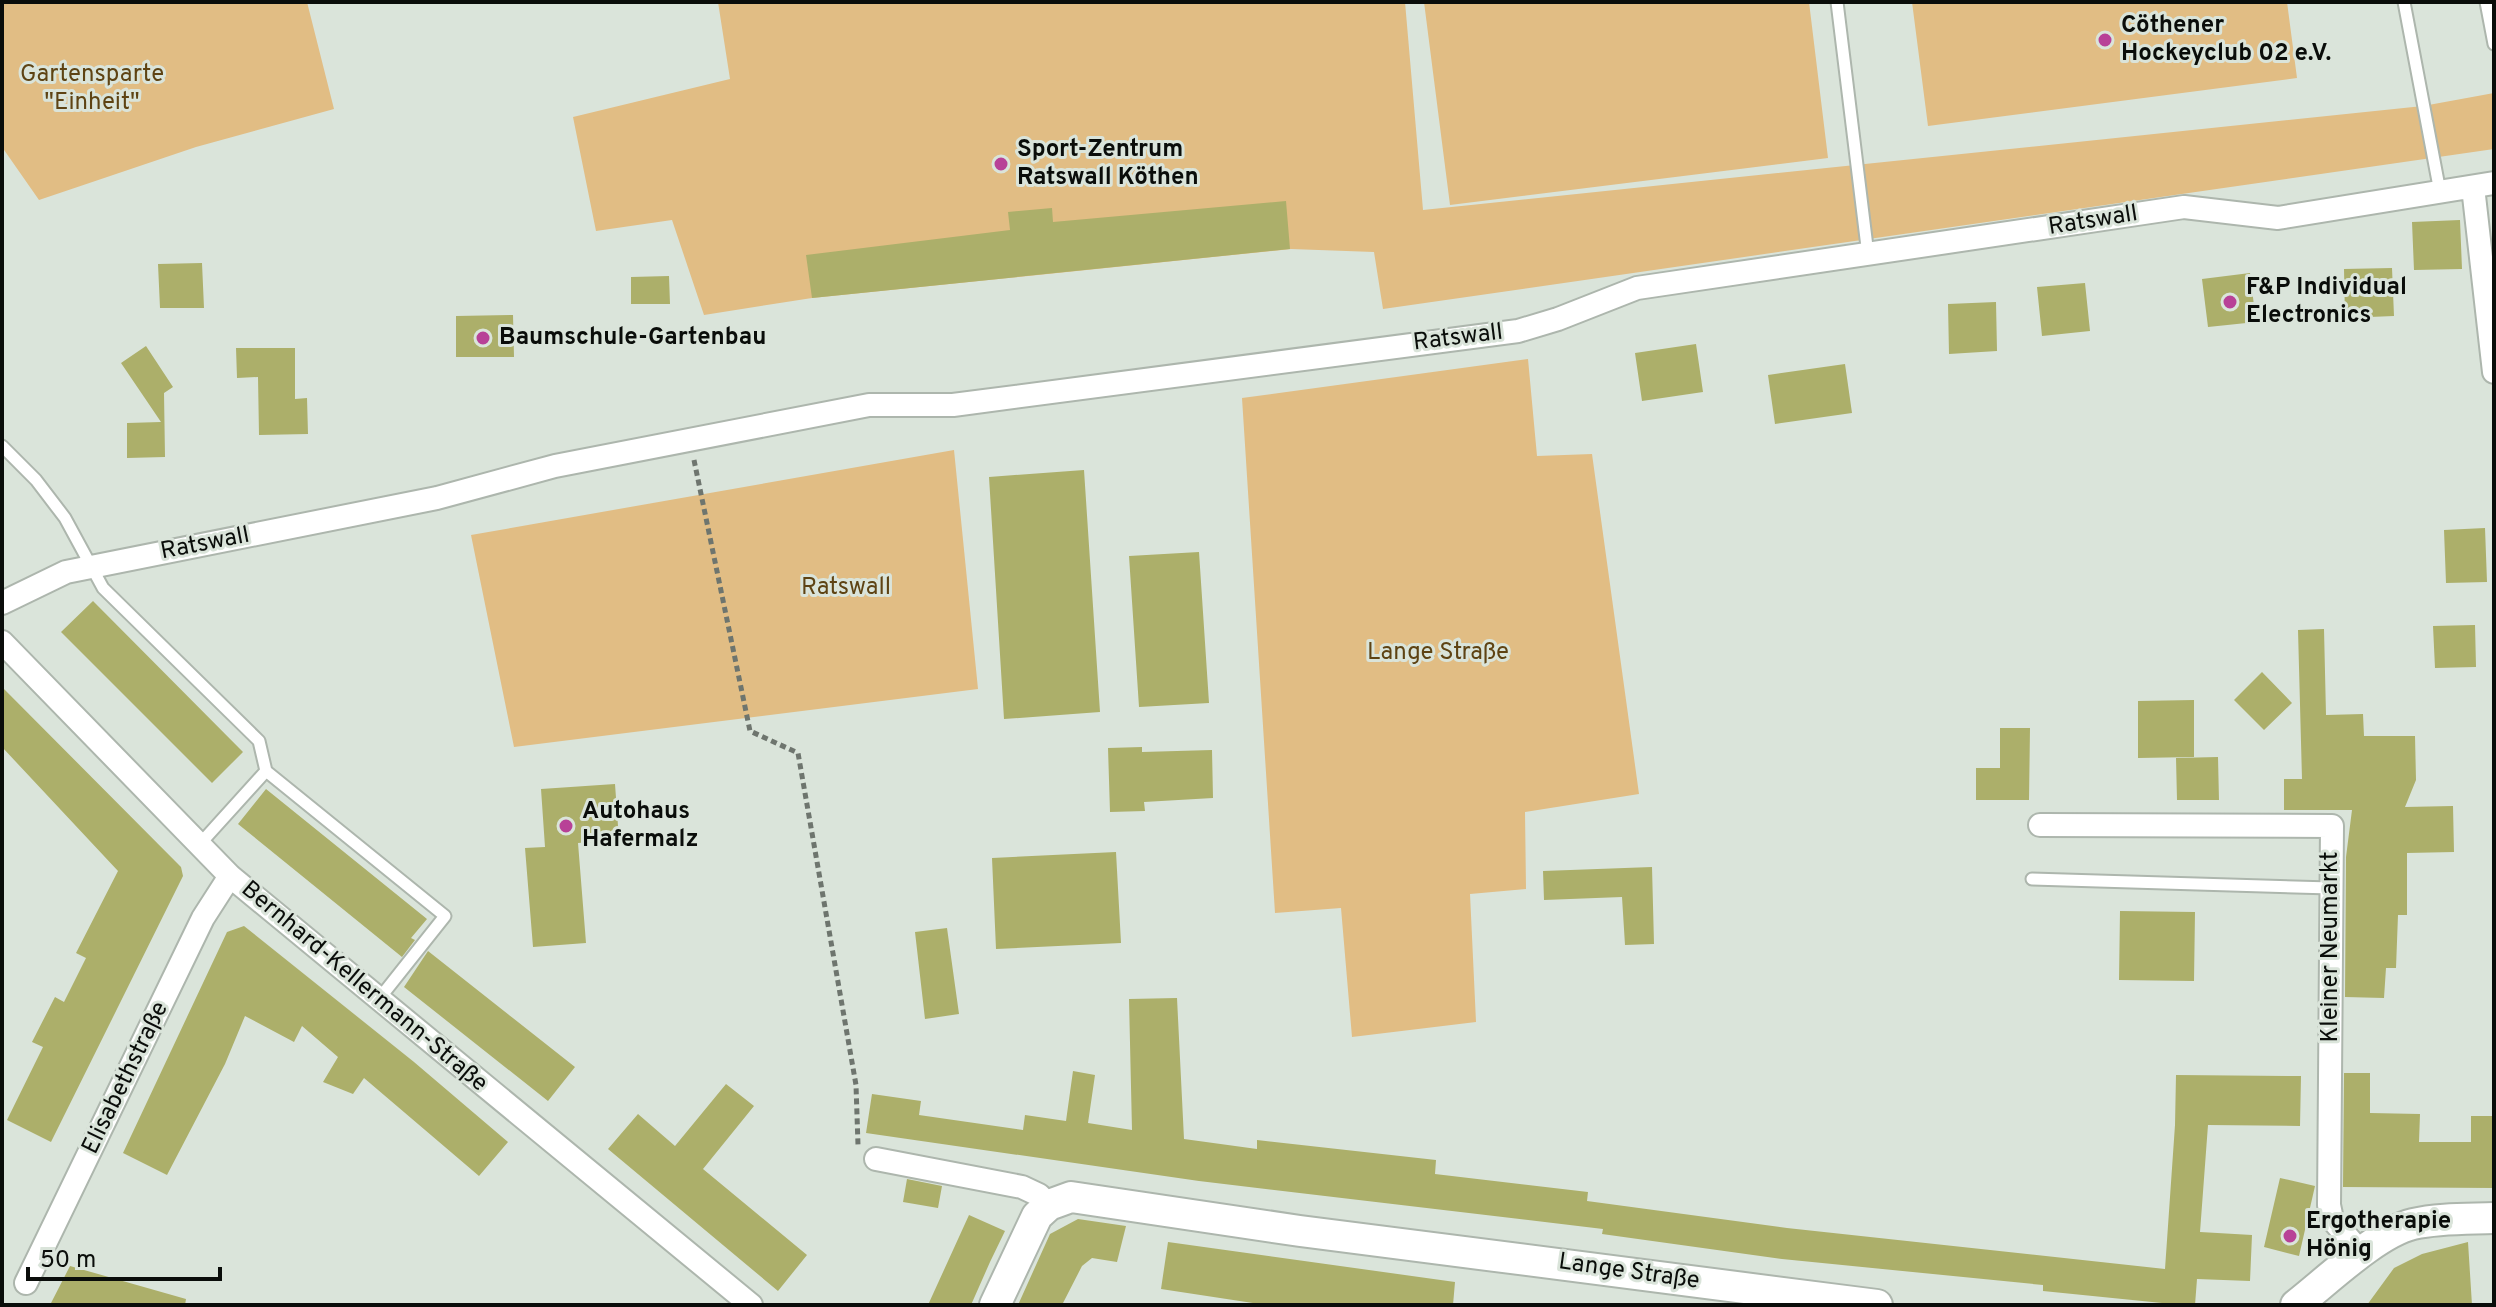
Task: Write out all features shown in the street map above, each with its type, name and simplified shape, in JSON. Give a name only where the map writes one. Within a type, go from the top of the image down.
[{"type":"main road","name":"Lange Straße","points":[[1049,1205],[1071,1197],[1081,1197],[1300,1231],[1877,1305]]},
{"type":"main road","points":[[995,1305],[1028,1231],[1037,1216],[1049,1205]]},
{"type":"main road","points":[[2296,1305],[2389,1234],[2413,1224],[2494,1218]]},
{"type":"street","name":"Ratswall","points":[[2,603],[66,572],[92,566],[437,498],[555,466],[869,405],[953,405],[1518,331],[1637,288],[2184,207],[2278,218],[2483,185]]},
{"type":"street","points":[[2483,185],[2494,372]]},
{"type":"street","name":"Bernhard-Kellermann-Straße","points":[[2,642],[230,876],[751,1305]]},
{"type":"street","name":"Kleiner Neumarkt","points":[[2040,825],[2332,826],[2329,1205],[2332,1219],[2362,1254]]},
{"type":"street","name":"Elisabethstraße","points":[[26,1283],[203,918],[230,876]]},
{"type":"street","points":[[876,1159],[1022,1187],[1039,1195],[1049,1205]]},
{"type":"lane","points":[[1837,2],[1868,255]]},
{"type":"lane","points":[[2404,2],[2440,192]]},
{"type":"lane","points":[[2486,2],[2494,44]]},
{"type":"lane","points":[[2,446],[36,480],[65,518],[103,588],[259,741],[266,771],[445,916],[379,999]]},
{"type":"lane","points":[[199,845],[266,771]]},
{"type":"lane","points":[[2032,879],[2331,888]]},
{"type":"path","points":[[690,439],[750,731],[798,753],[856,1085],[858,1153],[876,1159]]},
{"type":"green space","name":"Gartensparte \"Einheit\"","points":[[2,2],[307,2],[334,109],[196,147],[39,200],[2,147]]},
{"type":"green space","name":"Sport-Zentrum Ratswall Köthen","points":[[718,2],[1405,2],[1423,210],[2423,106],[2494,93],[2494,149],[1383,309],[1374,252],[1291,249],[812,298],[704,315],[672,220],[596,231],[573,117],[730,79]]},
{"type":"green space","points":[[1424,2],[1809,2],[1828,158],[1450,205]]},
{"type":"green space","name":"Cöthener Hockeyclub 02 e.V.","points":[[1912,2],[2287,2],[2297,78],[1928,126]]},
{"type":"green space","name":"Lange Straße","points":[[1528,359],[1537,456],[1592,454],[1639,794],[1525,812],[1526,889],[1470,894],[1476,1022],[1352,1037],[1341,908],[1275,913],[1242,398]]},
{"type":"green space","name":"Ratswall","points":[[954,450],[978,689],[514,747],[471,535]]},
{"type":"building","points":[[1286,201],[1290,249],[812,298],[806,255],[1010,230],[1008,212],[1052,208],[1053,222]]},
{"type":"building","points":[[2460,220],[2462,269],[2414,270],[2412,222]]},
{"type":"building","points":[[202,263],[204,308],[160,308],[158,264]]},
{"type":"building","points":[[2392,268],[2394,316],[2345,318],[2344,269]]},
{"type":"building","points":[[2250,273],[2256,322],[2208,327],[2202,279]]},
{"type":"building","points":[[669,276],[670,304],[631,304],[631,277]]},
{"type":"building","points":[[2085,283],[2090,331],[2042,336],[2037,287]]},
{"type":"building","points":[[1996,302],[1997,351],[1949,354],[1948,304]]},
{"type":"building","points":[[513,315],[514,357],[456,357],[456,316]]},
{"type":"building","points":[[1696,344],[1703,392],[1642,401],[1635,353]]},
{"type":"building","points":[[146,346],[173,387],[164,393],[165,457],[127,458],[127,423],[161,422],[121,363]]},
{"type":"building","points":[[236,348],[295,348],[295,399],[307,398],[308,434],[259,435],[258,377],[237,378]]},
{"type":"building","points":[[1845,364],[1852,413],[1775,424],[1768,375]]},
{"type":"building","points":[[1084,470],[1100,712],[1004,719],[989,477]]},
{"type":"building","points":[[2485,528],[2487,582],[2446,583],[2444,530]]},
{"type":"building","points":[[1199,552],[1209,703],[1139,707],[1129,556]]},
{"type":"building","points":[[93,601],[243,752],[212,783],[61,632]]},
{"type":"building","points":[[2475,625],[2476,667],[2435,668],[2433,626]]},
{"type":"building","points":[[2324,629],[2326,715],[2363,714],[2364,736],[2415,736],[2416,780],[2405,807],[2453,806],[2454,852],[2407,853],[2407,915],[2398,915],[2396,968],[2386,968],[2384,998],[2345,997],[2346,857],[2352,810],[2284,810],[2284,779],[2302,779],[2298,630]]},
{"type":"building","points":[[2262,672],[2292,703],[2264,730],[2234,700]]},
{"type":"building","points":[[2,687],[181,867],[183,876],[51,1142],[7,1120],[43,1047],[32,1042],[55,997],[64,1002],[86,958],[76,953],[118,871],[2,747]]},
{"type":"building","points":[[2194,700],[2194,757],[2138,758],[2138,701]]},
{"type":"building","points":[[2000,728],[2030,728],[2029,800],[1976,800],[1976,768],[2000,768]]},
{"type":"building","points":[[1142,747],[1142,752],[1212,750],[1213,798],[1144,802],[1145,811],[1110,812],[1108,748]]},
{"type":"building","points":[[2218,757],[2219,800],[2177,800],[2176,758]]},
{"type":"building","points":[[615,784],[619,840],[578,843],[586,943],[533,947],[525,848],[545,847],[541,789]]},
{"type":"building","points":[[266,789],[427,919],[411,938],[415,940],[402,957],[238,824]]},
{"type":"building","points":[[1116,852],[1121,943],[996,949],[992,858]]},
{"type":"building","points":[[1652,867],[1654,944],[1625,945],[1622,897],[1544,900],[1543,871]]},
{"type":"building","points":[[2120,911],[2195,912],[2194,981],[2119,980]]},
{"type":"building","points":[[244,926],[508,1142],[479,1176],[364,1078],[353,1094],[323,1082],[338,1057],[302,1026],[294,1042],[245,1016],[225,1064],[167,1175],[123,1153],[227,932]]},
{"type":"building","points":[[947,928],[959,1014],[925,1019],[915,932]]},
{"type":"building","points":[[428,951],[575,1067],[548,1101],[404,987]]},
{"type":"building","points":[[1177,998],[1184,1139],[1257,1149],[1257,1140],[1436,1160],[1435,1174],[1588,1192],[1587,1201],[1787,1228],[2165,1269],[2176,1075],[2301,1076],[2300,1126],[2208,1125],[2200,1232],[2252,1235],[2250,1281],[2197,1279],[2195,1305],[2162,1305],[2043,1291],[2043,1285],[1782,1259],[1602,1234],[1603,1229],[1199,1181],[866,1133],[872,1094],[921,1101],[919,1115],[1023,1130],[1025,1115],[1066,1121],[1073,1071],[1095,1075],[1088,1123],[1132,1130],[1129,999]]},
{"type":"building","points":[[2344,1073],[2370,1073],[2370,1113],[2420,1114],[2419,1142],[2471,1142],[2471,1116],[2494,1116],[2494,1188],[2343,1187]]},
{"type":"building","points":[[726,1084],[754,1106],[703,1169],[807,1255],[778,1291],[608,1149],[638,1114],[675,1146]]},
{"type":"building","points":[[2280,1178],[2315,1186],[2299,1256],[2264,1247]]},
{"type":"building","points":[[907,1179],[942,1186],[938,1208],[903,1202]]},
{"type":"building","points":[[969,1215],[1005,1231],[971,1305],[928,1305]]},
{"type":"building","points":[[1078,1219],[1126,1226],[1117,1262],[1092,1258],[1082,1266],[1062,1305],[1018,1305],[1050,1234]]},
{"type":"building","points":[[1168,1242],[1455,1282],[1453,1305],[1266,1305],[1161,1289]]},
{"type":"building","points":[[2468,1242],[2472,1305],[2367,1305],[2394,1268],[2422,1254]]},
{"type":"building","points":[[70,1266],[186,1299],[185,1305],[50,1305]]},
{"type":"place","name":"Cöthener Hockeyclub 02 e.V.","points":[[2105,40]]},
{"type":"place","name":"Sport-Zentrum Ratswall Köthen","points":[[1001,164]]},
{"type":"place","name":"F&P Individual Electronics","points":[[2230,302]]},
{"type":"place","name":"Baumschule-Gartenbau","points":[[483,338]]},
{"type":"place","name":"Autohaus Hafermalz","points":[[566,826]]},
{"type":"place","name":"Ergotherapie Hönig","points":[[2290,1236]]}]
